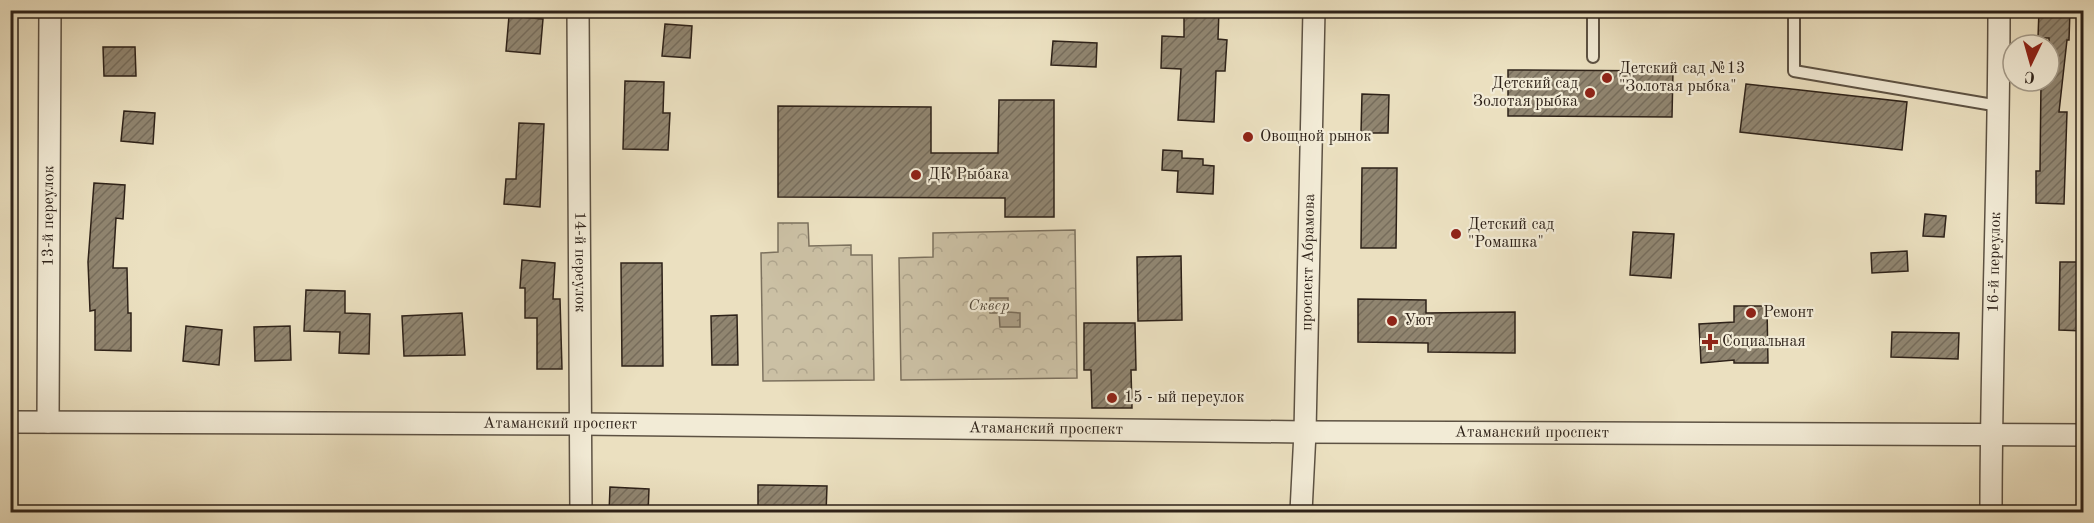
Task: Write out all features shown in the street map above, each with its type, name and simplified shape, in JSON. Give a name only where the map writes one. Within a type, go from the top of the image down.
[{"type":"street","name":"13-й переулок","points":[[48,422],[50,10]]},
{"type":"street","name":"14-й переулок","points":[[578,10],[581,513]]},
{"type":"street","name":"проспект Абрамова","points":[[1300,513],[1305,432],[1314,10]]},
{"type":"street","name":"16-й переулок","points":[[1991,513],[1999,10]]},
{"type":"street","name":"Атаманский проспект","points":[[10,422],[581,424],[1305,432],[2084,435]]},
{"type":"lane","points":[[1593,10],[1593,57]]},
{"type":"lane","points":[[1794,10],[1794,71],[1999,106]]},
{"type":"green space","points":[[778,223],[808,223],[809,246],[851,245],[851,255],[872,255],[874,380],[763,381],[761,253],[778,252]]},
{"type":"green space","name":"Сквер","points":[[1075,230],[1077,378],[901,380],[899,258],[933,257],[933,233]]},
{"type":"water","points":[[990,298],[1008,298],[1008,312],[1020,313],[1020,327],[1000,327],[999,313],[990,313]]},
{"type":"building","points":[[1184,10],[1219,10],[1218,39],[1227,40],[1225,71],[1216,71],[1214,122],[1178,120],[1181,69],[1161,68],[1162,36],[1184,37]]},
{"type":"building","points":[[2039,10],[2070,10],[2069,40],[2067,40],[2059,112],[2067,112],[2064,204],[2036,203],[2036,171],[2040,171],[2041,93],[2061,93],[2061,33],[2038,33]]},
{"type":"building","points":[[509,16],[543,19],[540,54],[506,51]]},
{"type":"building","points":[[665,24],[692,26],[690,58],[662,56]]},
{"type":"building","points":[[1053,41],[1097,43],[1096,67],[1051,65]]},
{"type":"building","points":[[103,47],[135,47],[136,76],[104,76]]},
{"type":"building","name":"Детский сад Золотая рыбка","points":[[1508,70],[1673,71],[1672,117],[1508,116]]},
{"type":"building","points":[[625,81],[664,82],[663,113],[670,113],[668,150],[623,149]]},
{"type":"building","points":[[1746,84],[1907,102],[1902,150],[1740,132]]},
{"type":"building","points":[[1362,94],[1389,95],[1388,133],[1361,133]]},
{"type":"building","name":"ДК Рыбака","points":[[999,100],[1054,100],[1054,217],[1005,217],[1005,198],[778,197],[778,106],[931,107],[931,153],[998,153]]},
{"type":"building","points":[[124,111],[155,113],[153,144],[121,141]]},
{"type":"building","points":[[519,123],[544,124],[540,207],[504,204],[506,179],[516,179]]},
{"type":"building","points":[[1163,150],[1182,151],[1182,158],[1203,159],[1203,165],[1214,166],[1213,194],[1177,192],[1178,171],[1162,170]]},
{"type":"building","points":[[1362,168],[1397,168],[1396,248],[1361,248]]},
{"type":"building","points":[[94,183],[125,185],[123,219],[116,218],[113,268],[127,268],[128,313],[131,313],[131,351],[95,350],[95,310],[90,311],[88,262]]},
{"type":"building","points":[[1925,214],[1946,216],[1944,237],[1923,236]]},
{"type":"building","points":[[1633,232],[1674,234],[1671,278],[1630,275]]},
{"type":"building","points":[[1907,251],[1908,271],[1872,273],[1871,253]]},
{"type":"building","points":[[1181,256],[1182,320],[1138,321],[1137,257]]},
{"type":"building","points":[[522,260],[555,263],[553,299],[560,299],[562,369],[537,369],[537,318],[525,318],[525,288],[520,288]]},
{"type":"building","points":[[2060,262],[2084,262],[2084,331],[2059,330]]},
{"type":"building","points":[[621,263],[662,263],[663,366],[622,366]]},
{"type":"building","points":[[306,290],[345,291],[345,313],[370,314],[369,354],[339,353],[340,332],[304,331]]},
{"type":"building","points":[[1358,299],[1426,300],[1426,313],[1515,312],[1515,353],[1428,352],[1428,343],[1358,342]]},
{"type":"building","points":[[1734,306],[1767,306],[1768,363],[1734,363],[1734,360],[1701,363],[1699,324],[1734,322]]},
{"type":"building","points":[[462,313],[465,355],[404,356],[402,316]]},
{"type":"building","points":[[737,315],[738,365],[712,365],[711,316]]},
{"type":"building","points":[[1084,323],[1135,323],[1136,370],[1131,370],[1132,408],[1092,408],[1091,370],[1084,370]]},
{"type":"building","points":[[186,326],[222,330],[219,365],[183,361]]},
{"type":"building","points":[[290,326],[291,360],[255,361],[254,327]]},
{"type":"building","points":[[1892,332],[1959,333],[1958,359],[1891,357]]},
{"type":"building","points":[[758,485],[827,486],[826,513],[758,513]]},
{"type":"building","points":[[610,487],[649,489],[648,513],[609,513]]},
{"type":"place","name":"Детский сад №13 \"Золотая рыбка\"","points":[[1607,78]]},
{"type":"place","name":"Детский сад Золотая рыбка","points":[[1590,93]]},
{"type":"place","name":"Овощной рынок","points":[[1248,137]]},
{"type":"place","name":"ДК Рыбака","points":[[916,175]]},
{"type":"place","name":"Детский сад \"Ромашка\"","points":[[1456,234]]},
{"type":"place","name":"Ремонт","points":[[1751,313]]},
{"type":"place","name":"Уют","points":[[1392,321]]},
{"type":"place","name":"Социальная","points":[[1710,342]]},
{"type":"place","name":"15 - ый переулок","points":[[1112,398]]}]
